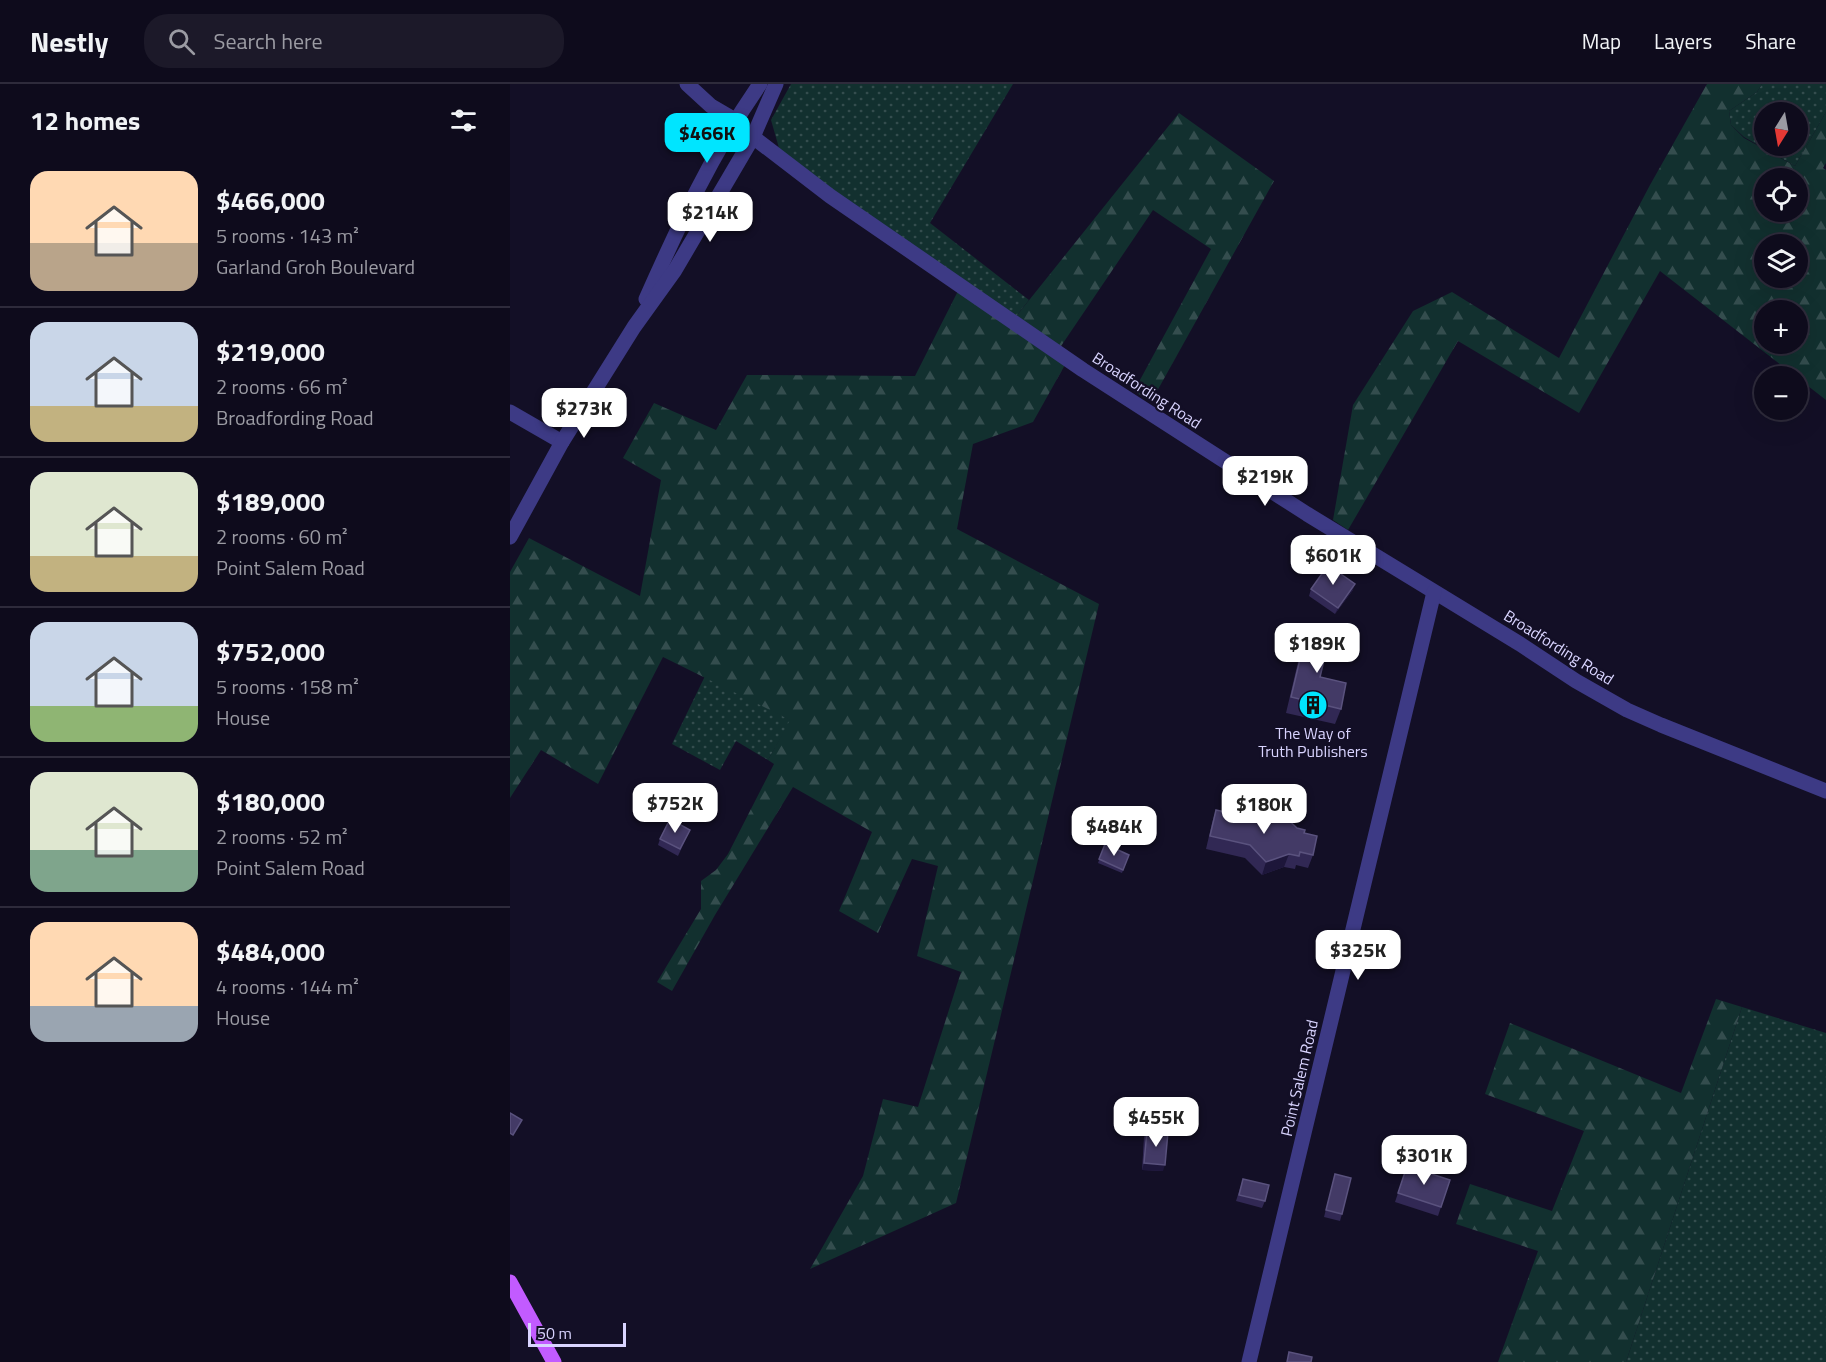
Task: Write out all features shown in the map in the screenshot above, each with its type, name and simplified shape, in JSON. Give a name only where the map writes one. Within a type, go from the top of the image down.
[{"type":"main road","points":[[510,1282],[554,1362]]},
{"type":"street","points":[[687,84],[711,106],[735,120]]},
{"type":"street","points":[[634,327],[685,212],[735,120],[760,84]]},
{"type":"street","points":[[685,212],[753,137],[768,84]]},
{"type":"street","points":[[510,537],[562,442],[634,327],[675,270],[753,137],[776,84]]},
{"type":"street","name":"Broadfording Road","points":[[753,137],[830,196],[1079,367],[1307,514],[1520,644],[1575,681],[1627,710],[1705,744],[1826,791]]},
{"type":"street","points":[[510,412],[562,442]]},
{"type":"street","name":"Point Salem Road","points":[[1250,1362],[1434,592]]},
{"type":"green space","points":[[791,84],[1013,84],[930,223],[1029,300],[1010,324],[785,169],[771,120]]},
{"type":"green space","points":[[1707,84],[1762,84],[1757,92],[1729,111],[1731,125],[1744,138],[1754,143],[1754,156],[1777,156],[1795,166],[1801,156],[1808,156],[1808,143],[1826,112],[1826,163],[1823,168],[1826,170],[1826,400],[1808,386],[1808,366],[1782,366],[1767,354],[1808,354],[1808,300],[1754,300],[1754,344],[1660,271],[1579,413],[1458,341],[1348,530],[1333,520],[1353,405],[1413,311],[1452,292],[1559,358],[1650,185]]},
{"type":"green space","points":[[1762,84],[1826,84],[1826,112],[1808,143],[1808,102],[1754,102],[1754,143],[1731,125],[1729,111],[1757,92]]},
{"type":"green space","points":[[1179,113],[1274,181],[1151,402],[1134,391],[1211,249],[1153,210],[1055,355],[1066,363],[1033,422],[973,444],[957,529],[1099,604],[956,1203],[810,1269],[863,1176],[883,1099],[918,1107],[961,972],[917,956],[938,866],[912,859],[878,933],[839,911],[872,832],[793,787],[672,991],[657,982],[701,909],[701,881],[716,870],[728,854],[774,764],[768,760],[790,720],[663,657],[598,784],[541,750],[510,798],[510,572],[529,538],[640,596],[661,480],[623,458],[654,403],[716,430],[747,375],[915,376],[959,289],[1010,324]]},
{"type":"green space","points":[[1777,156],[1801,156],[1795,166]]},
{"type":"green space","points":[[705,676],[791,720],[768,760],[736,741],[720,770],[672,744]]},
{"type":"green space","points":[[1716,999],[1742,1007],[1626,1362],[1498,1362],[1538,1251],[1456,1224],[1470,1184],[1552,1211],[1584,1131],[1485,1094],[1510,1023],[1681,1093]]},
{"type":"green space","points":[[1742,1007],[1826,1033],[1826,1362],[1626,1362]]},
{"type":"building","points":[[1328,565],[1355,584],[1338,608],[1311,589]]},
{"type":"building","points":[[1307,630],[1330,635],[1320,677],[1346,683],[1341,709],[1291,697]]},
{"type":"building","points":[[1216,810],[1257,819],[1280,812],[1297,828],[1305,830],[1304,833],[1317,836],[1313,855],[1300,852],[1299,856],[1289,854],[1266,862],[1250,845],[1210,836]]},
{"type":"building","points":[[670,819],[690,830],[680,849],[660,839]]},
{"type":"building","points":[[1105,844],[1129,855],[1123,870],[1099,859]]},
{"type":"building","points":[[510,1113],[522,1120],[513,1135],[510,1133]]},
{"type":"building","points":[[1147,1131],[1168,1132],[1165,1165],[1144,1163]]},
{"type":"building","points":[[1407,1166],[1450,1180],[1441,1207],[1398,1193]]},
{"type":"building","points":[[1335,1174],[1351,1178],[1342,1214],[1326,1210]]},
{"type":"building","points":[[1243,1179],[1269,1185],[1265,1201],[1239,1195]]},
{"type":"building","points":[[1289,1352],[1312,1357],[1311,1362],[1287,1362]]},
{"type":"place","name":"The Way of Truth Publishers","points":[[1313,705]]}]
